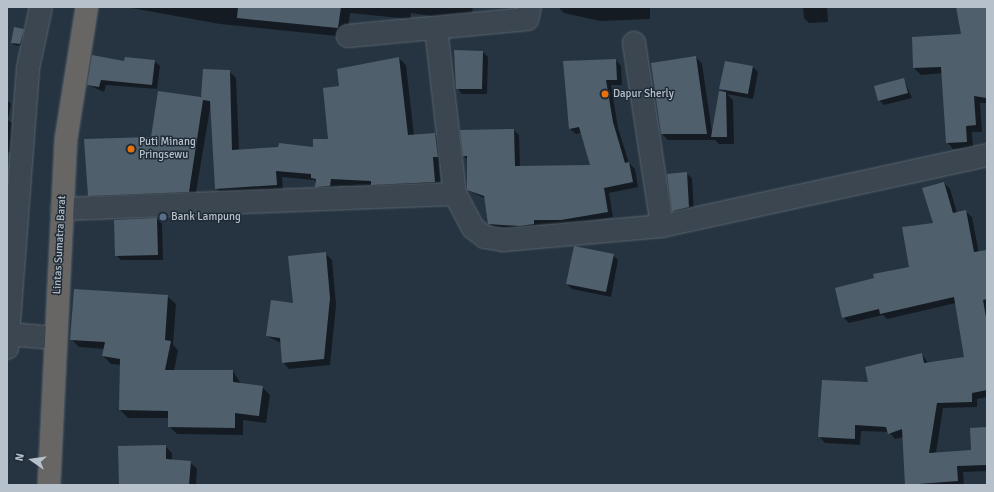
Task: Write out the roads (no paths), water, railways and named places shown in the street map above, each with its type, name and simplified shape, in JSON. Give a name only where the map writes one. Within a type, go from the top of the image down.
[{"type":"highway","name":"Lintas Sumatra Barat","points":[[49,485],[55,338],[66,139],[87,7]]},
{"type":"street","points":[[41,7],[28,68],[7,339],[55,338]]},
{"type":"street","points":[[348,36],[527,19],[530,7]]},
{"type":"street","points":[[436,28],[455,194],[473,228],[485,237],[503,240],[662,226],[987,155]]},
{"type":"street","points":[[634,43],[662,226]]},
{"type":"street","points":[[62,209],[455,194]]},
{"type":"place","name":"Dapur Sherly","points":[[605,94]]},
{"type":"place","name":"Puti Minang Pringsewu","points":[[131,149]]},
{"type":"place","name":"Bank Lampung","points":[[163,217]]}]
